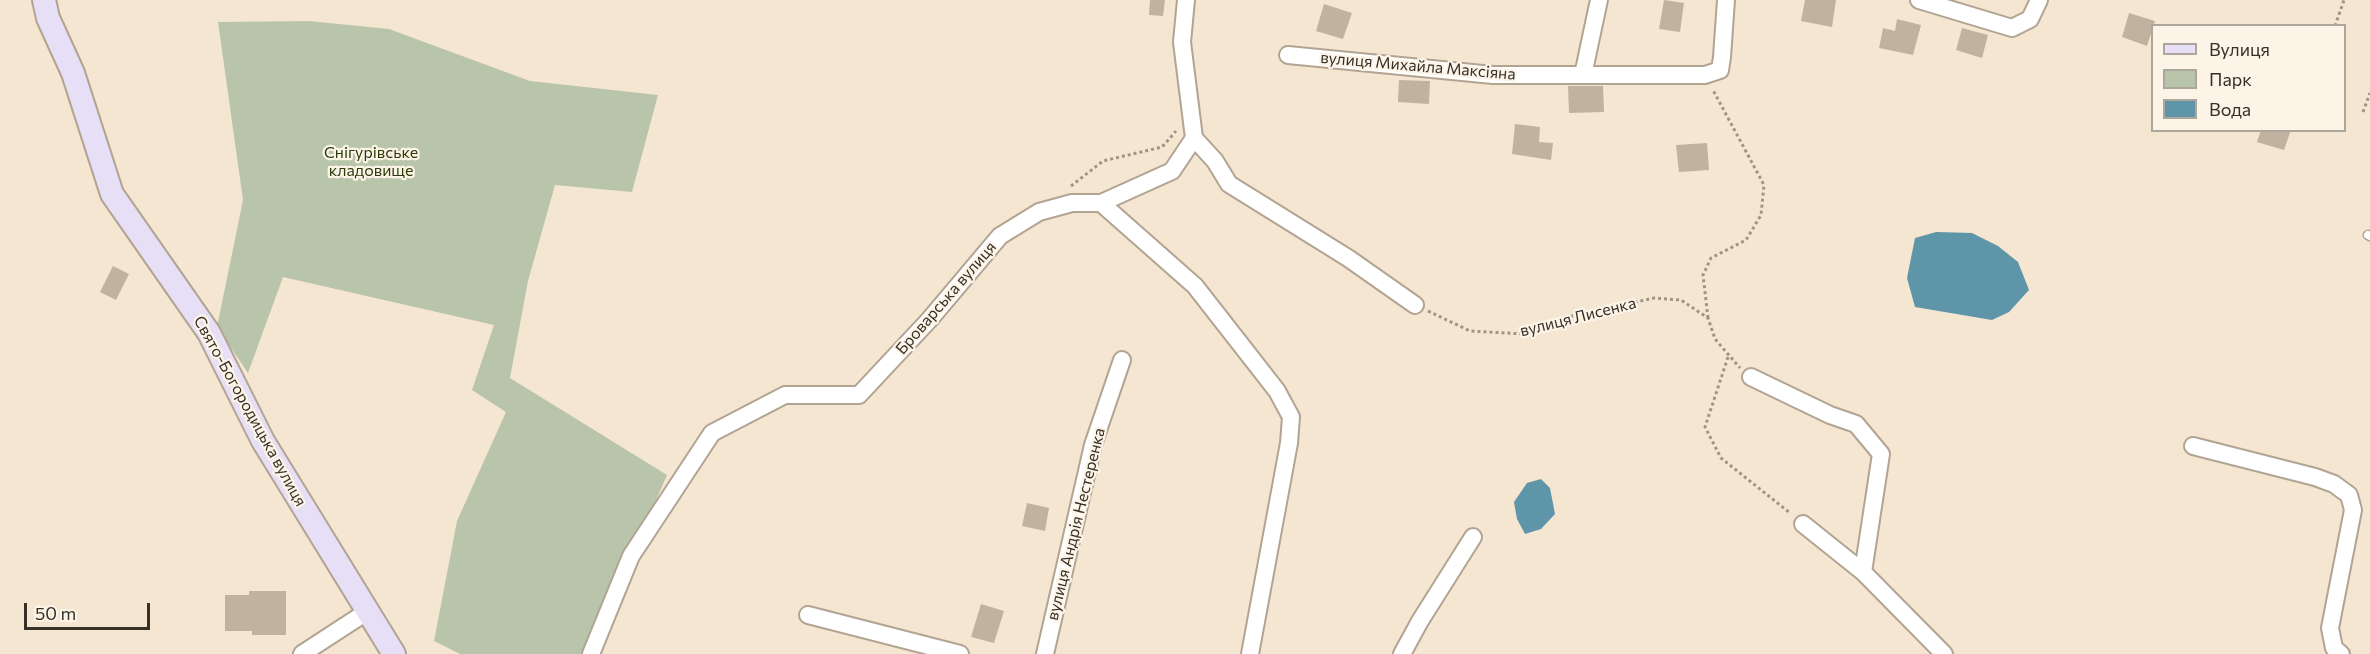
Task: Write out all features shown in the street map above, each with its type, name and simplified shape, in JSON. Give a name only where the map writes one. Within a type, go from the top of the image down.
[{"type":"street","name":"Свято-Богородицька вулиця","points":[[44,0],[48,18],[73,73],[112,194],[210,333],[263,441],[394,654]]},
{"type":"street","points":[[1186,0],[1182,42],[1194,138],[1215,161],[1230,184],[1348,258],[1415,305]]},
{"type":"street","points":[[1583,75],[1599,0]]},
{"type":"street","points":[[1705,75],[1720,70],[1726,0]]},
{"type":"street","points":[[1919,0],[2012,28],[2030,19],[2039,0]]},
{"type":"street","name":"вулиця Михайла Максіяна","points":[[1288,55],[1493,75],[1705,75]]},
{"type":"street","points":[[1194,138],[1172,171],[1101,203],[1195,286],[1277,391],[1291,417],[1289,443],[1250,654]]},
{"type":"street","name":"Броварська вулиця","points":[[591,654],[631,556],[712,433],[785,395],[859,395],[930,319],[1000,236],[1039,212],[1072,203],[1101,203]]},
{"type":"street","name":"вулиця Андрія Нестеренка","points":[[1045,654],[1093,445],[1122,360]]},
{"type":"street","points":[[1750,377],[1830,415],[1856,424],[1881,454],[1863,572]]},
{"type":"street","points":[[2193,446],[2315,477],[2334,484],[2349,495],[2353,510],[2330,628],[2334,648],[2341,654]]},
{"type":"street","points":[[1803,524],[1863,572],[1944,654]]},
{"type":"street","points":[[1402,654],[1473,537]]},
{"type":"street","points":[[302,654],[368,611]]},
{"type":"street","points":[[808,615],[960,654]]},
{"type":"path","points":[[2336,24],[2344,0]]},
{"type":"path","points":[[1705,75],[1764,185],[1761,215],[1746,240],[1712,258],[1703,275],[1708,318],[1715,339],[1728,356],[1750,377]]},
{"type":"path","points":[[2363,112],[2370,93]]},
{"type":"path","points":[[1066,190],[1103,162],[1161,147],[1190,116]]},
{"type":"path","name":"вулиця Лисенка","points":[[1415,305],[1470,331],[1524,334],[1563,318],[1654,298],[1681,300],[1708,318]]},
{"type":"path","points":[[1728,356],[1705,427],[1721,458],[1803,524]]},
{"type":"green space","name":"Снігурівське кладовище","points":[[309,21],[389,29],[530,81],[658,95],[632,192],[555,185],[528,281],[510,378],[667,475],[616,592],[582,654],[460,654],[434,641],[457,521],[506,412],[472,390],[494,325],[283,277],[248,373],[217,327],[243,200],[218,22]]},
{"type":"water","points":[[1936,232],[1972,233],[1998,246],[2018,262],[2029,290],[2009,312],[1992,320],[1915,307],[1907,278],[1915,238]]},
{"type":"water","points":[[1541,479],[1550,488],[1555,514],[1541,529],[1525,534],[1517,519],[1514,502],[1527,483]]},
{"type":"building","points":[[1150,0],[1165,0],[1163,16],[1149,15]]},
{"type":"building","points":[[1664,0],[1684,3],[1680,32],[1659,29]]},
{"type":"building","points":[[1805,0],[1836,0],[1832,27],[1801,21]]},
{"type":"building","points":[[1324,4],[1352,13],[1343,39],[1316,31]]},
{"type":"building","points":[[2129,13],[2155,21],[2154,24],[2151,24],[2147,46],[2122,37]]},
{"type":"building","points":[[1897,19],[1921,25],[1913,55],[1879,48],[1883,28],[1895,31]]},
{"type":"building","points":[[1962,28],[1988,35],[1982,58],[1956,50]]},
{"type":"building","points":[[1399,80],[1430,81],[1429,104],[1398,102]]},
{"type":"building","points":[[1568,86],[1603,86],[1604,112],[1569,113]]},
{"type":"building","points":[[1515,124],[1540,127],[1539,142],[1553,143],[1551,160],[1512,154]]},
{"type":"building","points":[[2260,132],[2290,132],[2284,150],[2257,142]]},
{"type":"building","points":[[1707,143],[1709,170],[1679,172],[1676,145]]},
{"type":"building","points":[[113,266],[129,274],[116,300],[100,292]]},
{"type":"building","points":[[1027,503],[1049,508],[1045,531],[1022,526]]},
{"type":"building","points":[[249,591],[286,591],[286,635],[252,635],[252,631],[225,631],[225,595],[249,595]]},
{"type":"building","points":[[981,604],[1004,611],[994,643],[971,637]]}]
